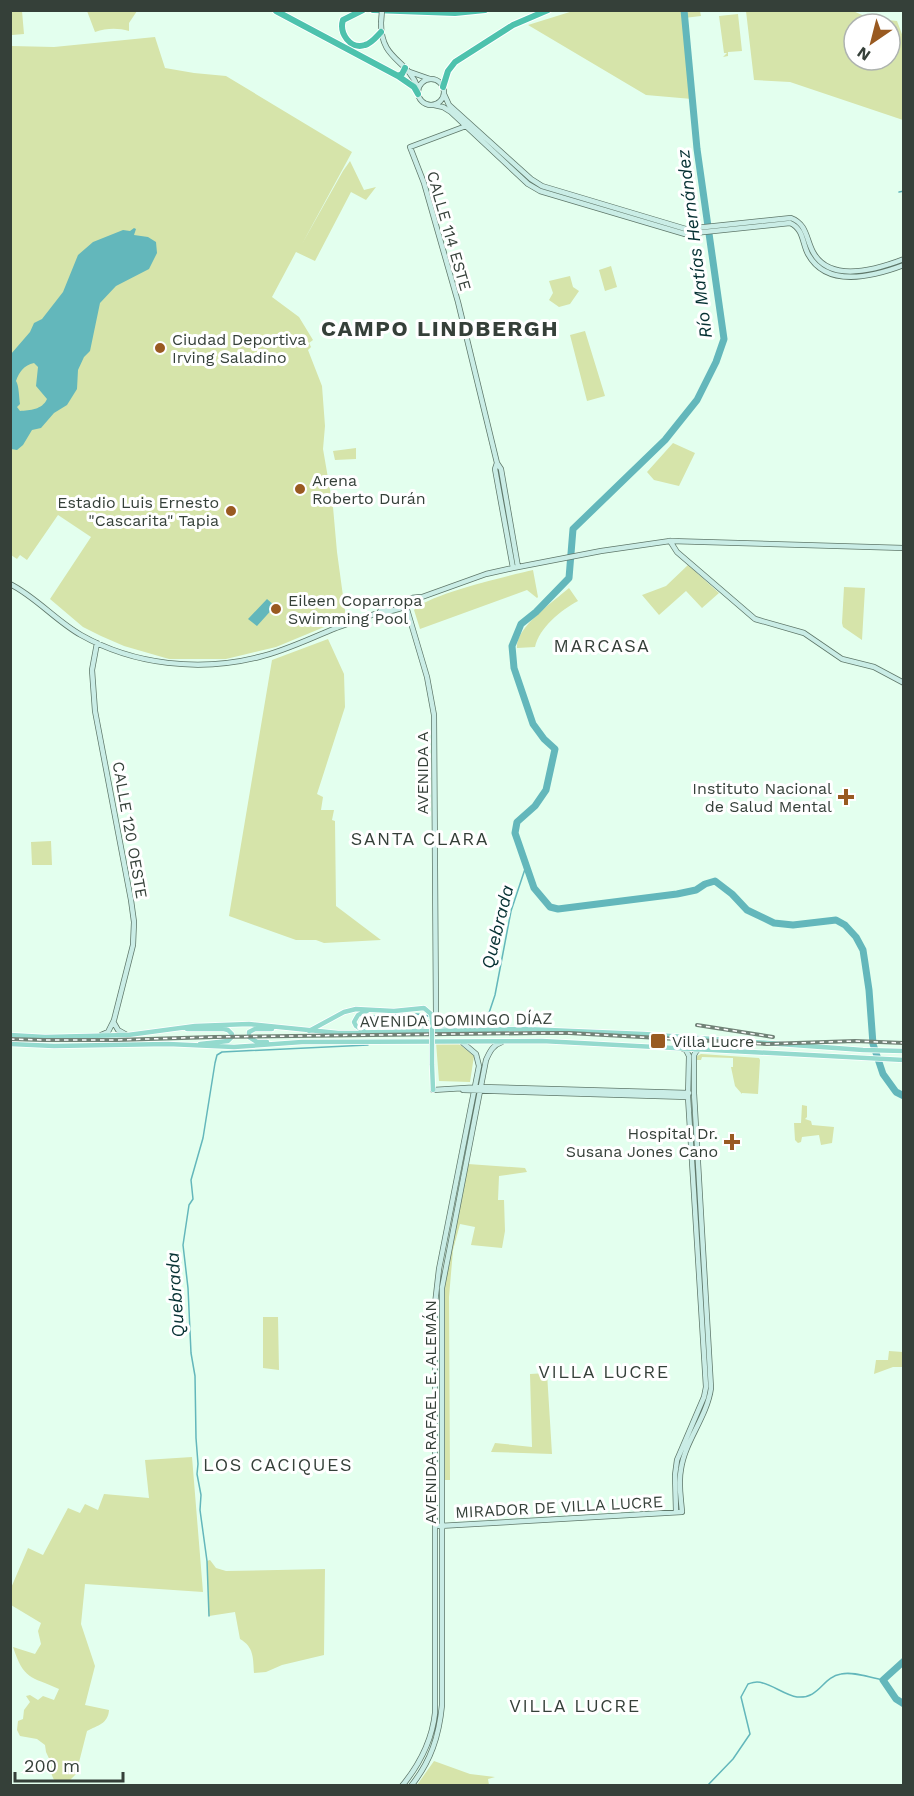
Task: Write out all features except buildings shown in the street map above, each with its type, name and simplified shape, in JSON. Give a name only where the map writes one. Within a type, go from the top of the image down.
[{"type":"highway","points":[[363,10],[344,20],[343,34],[348,40],[360,46],[368,45],[381,32]]},
{"type":"highway","points":[[373,10],[455,13],[485,10]]},
{"type":"highway","points":[[444,91],[448,71],[455,62],[513,25],[548,10]]},
{"type":"highway","points":[[276,12],[398,76],[418,92]]},
{"type":"highway","points":[[398,76],[406,69]]},
{"type":"main road","points":[[382,10],[381,32],[385,46],[414,79],[424,103],[446,108],[542,186],[692,232]]},
{"type":"main road","points":[[406,69],[437,80],[444,91],[447,102],[485,144],[528,184],[540,191],[685,234],[785,218],[796,220],[804,228],[816,258],[836,269],[868,270],[903,259]]},
{"type":"main road","points":[[418,92],[421,83],[431,79]]},
{"type":"main road","points":[[434,105],[441,101],[444,91]]},
{"type":"main road","points":[[461,116],[467,123],[466,126]]},
{"type":"main road","name":"CALLE 114 ESTE","points":[[466,126],[410,147],[424,183],[458,302],[497,463],[501,469],[516,567]]},
{"type":"main road","points":[[485,144],[492,144]]},
{"type":"main road","points":[[492,144],[493,151]]},
{"type":"main road","points":[[726,227],[793,224],[800,231],[812,261],[822,269],[836,274],[870,276],[903,265]]},
{"type":"main road","points":[[670,542],[677,552],[755,619],[804,633],[842,659],[874,667],[903,683]]},
{"type":"main road","points":[[10,584],[80,634],[129,655],[165,662],[229,663],[266,655],[380,613],[406,606],[422,597],[486,574],[577,555],[670,542],[903,548]]},
{"type":"main road","points":[[380,613],[381,610],[404,600],[417,596],[422,597]]},
{"type":"main road","name":"AVENIDA A","points":[[406,606],[427,677],[434,715],[434,1018]]},
{"type":"main road","name":"CALLE 120 OESTE","points":[[97,643],[92,670],[95,711],[134,922],[133,945],[114,1020]]},
{"type":"main road","points":[[309,1031],[344,1012],[356,1009],[394,1011],[424,1008],[442,1025],[451,1030]]},
{"type":"main road","points":[[368,1033],[356,1026],[355,1018],[362,1012],[376,1010]]},
{"type":"main road","points":[[410,1032],[433,1022],[434,1018]]},
{"type":"main road","points":[[434,1018],[433,1090],[480,1089],[695,1095]]},
{"type":"main road","points":[[114,1020],[118,1030],[128,1035]]},
{"type":"main road","points":[[94,1036],[108,1032],[114,1020]]},
{"type":"main road","name":"AVENIDA DOMINGO DÍAZ","points":[[10,1035],[128,1035],[218,1024],[249,1024],[309,1031],[368,1033],[525,1029],[714,1038],[903,1052]]},
{"type":"main road","points":[[183,1028],[224,1029],[232,1034],[228,1041],[207,1042],[191,1046]]},
{"type":"main road","points":[[301,1030],[255,1029],[251,1030],[248,1035],[257,1042],[302,1042]]},
{"type":"main road","name":"AVENIDA DOMINGO DÍAZ","points":[[10,1044],[234,1047],[302,1042],[542,1041],[903,1060]]},
{"type":"main road","name":"AVENIDA RAFAEL E. ALEMÁN","points":[[402,1785],[421,1759],[430,1741],[436,1699],[442,1288],[480,1089],[489,1054],[497,1044],[502,1042]]},
{"type":"main road","name":"AVENIDA RAFAEL E. ALEMÁN","points":[[411,1785],[436,1744],[441,1716],[436,1287],[479,1066],[476,1054],[463,1043]]},
{"type":"main road","points":[[678,1468],[680,1453],[704,1397],[706,1387],[688,1095],[689,1056],[683,1048]]},
{"type":"main road","points":[[678,1468],[709,1398],[711,1388],[695,1095],[694,1055],[700,1049]]},
{"type":"main road","points":[[433,1076],[437,1084],[446,1089]]},
{"type":"main road","points":[[462,1089],[469,1095],[471,1102]]},
{"type":"main road","name":"MIRADOR DE VILLA LUCRE","points":[[439,1526],[679,1512],[678,1468]]},
{"type":"green space","points":[[10,11],[22,11],[24,34],[12,35]]},
{"type":"green space","points":[[87,11],[137,11],[129,23],[129,31],[112,29],[95,32]]},
{"type":"green space","points":[[573,11],[700,11],[701,16],[684,18],[692,99],[646,95],[528,25]]},
{"type":"green space","points":[[746,11],[855,12],[842,12],[842,72],[902,72],[902,34],[903,120],[790,82],[754,80]]},
{"type":"green space","points":[[738,14],[742,51],[728,52],[728,56],[723,57],[727,53],[724,53],[719,16]]},
{"type":"green space","name":"Ciudad Deportiva Irving Saladino","points":[[155,37],[165,68],[226,76],[352,152],[302,244],[350,161],[364,190],[376,187],[366,200],[351,192],[315,261],[296,252],[272,297],[299,317],[313,340],[309,343],[311,347],[308,350],[322,386],[325,426],[323,449],[333,507],[346,618],[276,647],[226,659],[169,659],[124,646],[83,627],[50,599],[91,537],[58,515],[27,560],[20,555],[17,559],[11,555],[11,46],[54,47]]},
{"type":"green space","points":[[611,266],[617,287],[605,291],[599,270]]},
{"type":"green space","points":[[570,276],[573,287],[579,291],[570,304],[559,307],[549,300],[553,293],[549,281]]},
{"type":"green space","points":[[585,331],[605,396],[587,401],[570,335]]},
{"type":"green space","points":[[673,443],[695,453],[679,486],[654,480],[647,472]]},
{"type":"green space","points":[[356,448],[356,459],[335,460],[333,451]]},
{"type":"green space","points":[[688,565],[719,593],[702,608],[686,591],[659,615],[642,595],[666,586]]},
{"type":"green space","points":[[533,570],[537,598],[527,590],[420,629],[414,610],[422,604],[470,586]]},
{"type":"green space","points":[[844,587],[865,588],[862,640],[843,627]]},
{"type":"green space","points":[[569,588],[578,601],[546,626],[535,647],[517,648],[522,632],[545,607]]},
{"type":"green space","points":[[328,639],[344,674],[345,707],[317,794],[323,797],[321,810],[334,810],[332,820],[335,821],[336,906],[381,940],[324,943],[316,940],[296,940],[229,916],[272,660]]},
{"type":"green space","points":[[51,841],[52,865],[32,865],[31,842]]},
{"type":"green space","points":[[436,1042],[459,1044],[474,1056],[470,1082],[439,1081]]},
{"type":"green space","points":[[701,1054],[759,1058],[758,1094],[742,1094],[735,1086],[731,1067],[733,1067],[733,1058],[702,1057],[701,1060],[696,1060]]},
{"type":"green space","points":[[802,1105],[807,1106],[805,1119],[811,1121],[812,1125],[834,1127],[832,1143],[821,1145],[819,1135],[802,1137],[801,1142],[798,1143],[795,1140],[794,1123],[801,1123]]},
{"type":"green space","points":[[468,1164],[525,1168],[527,1172],[499,1176],[498,1200],[504,1200],[505,1231],[502,1248],[471,1245],[475,1227],[460,1224],[453,1250],[449,1297],[450,1480],[445,1480],[444,1286]]},
{"type":"green space","points":[[263,1317],[278,1317],[279,1370],[263,1368]]},
{"type":"green space","points":[[889,1351],[903,1352],[903,1367],[893,1367],[874,1374],[876,1360],[888,1360]]},
{"type":"green space","points":[[547,1373],[552,1454],[491,1452],[495,1443],[532,1447],[530,1374]]},
{"type":"green space","points":[[192,1457],[203,1592],[85,1584],[81,1624],[95,1666],[85,1705],[109,1710],[104,1721],[87,1731],[76,1774],[69,1781],[54,1780],[45,1745],[37,1739],[20,1736],[17,1730],[18,1721],[23,1719],[24,1710],[30,1702],[26,1696],[30,1695],[38,1700],[43,1696],[54,1700],[59,1689],[29,1676],[21,1666],[13,1647],[35,1654],[41,1644],[38,1631],[41,1623],[11,1605],[11,1588],[28,1548],[43,1555],[68,1508],[80,1513],[85,1504],[98,1510],[104,1494],[149,1498],[145,1460]]},
{"type":"green space","points":[[210,1560],[216,1568],[226,1571],[325,1569],[324,1655],[282,1665],[266,1672],[254,1673],[252,1653],[245,1642],[240,1639],[235,1612],[209,1616],[207,1561]]},
{"type":"green space","points":[[434,1761],[470,1774],[495,1777],[488,1779],[489,1785],[417,1785]]},
{"type":"water","points":[[134,228],[136,229],[134,235],[148,237],[156,242],[157,253],[149,269],[116,286],[100,303],[90,351],[84,357],[78,370],[77,389],[67,405],[54,413],[41,428],[32,430],[23,445],[17,450],[11,449],[11,354],[30,332],[34,323],[42,319],[63,292],[78,255],[93,242],[123,230],[130,231]],"holes":[[[34,363],[38,367],[36,386],[47,399],[39,407],[20,411],[17,407],[20,404],[17,378],[27,365]]]},
{"type":"water","points":[[267,599],[275,606],[257,626],[248,619]]},
{"type":"waterway","name":"Río Matías Hernández","points":[[684,10],[697,149],[724,339],[716,362],[697,400],[665,440],[573,529],[569,578],[521,624],[512,646],[514,668],[533,724],[555,749],[546,790],[535,806],[517,822],[515,833],[534,888],[550,907],[558,909],[677,894],[696,890],[715,881],[747,910],[774,923],[793,925],[836,920],[845,925],[856,937],[863,950],[873,1044],[883,1074],[896,1092],[904,1096]]},
{"type":"waterway","points":[[899,192],[904,191]]},
{"type":"waterway","name":"Quebrada","points":[[442,1020],[446,1022],[452,1016],[485,1019],[488,1016],[495,995],[511,911],[526,866]]},
{"type":"waterway","name":"Quebrada","points":[[370,1026],[368,1022],[372,1016],[408,1014],[428,1016]]},
{"type":"waterway","name":"Quebrada","points":[[209,1616],[207,1561],[197,1474],[195,1376],[191,1353],[188,1288],[183,1245],[189,1205],[193,1199],[191,1180],[203,1138],[217,1055],[222,1052],[368,1045]]},
{"type":"waterway","name":"Río Matías Hernández","points":[[904,1661],[883,1680],[896,1699],[904,1704]]},
{"type":"waterway","points":[[707,1786],[733,1759],[750,1734],[741,1697],[748,1684],[762,1683],[787,1694],[805,1697],[811,1695],[829,1679],[841,1674],[857,1674],[883,1680]]},
{"type":"railway","points":[[697,1025],[773,1037]]},
{"type":"railway","points":[[10,1039],[116,1040],[569,1033],[767,1044],[855,1041],[904,1043]]},
{"type":"place","name":"Ciudad Deportiva Irving Saladino","points":[[160,348]]},
{"type":"place","name":"Arena Roberto Durán","points":[[300,489]]},
{"type":"place","name":"Estadio Luis Ernesto \"Cascarita\" Tapia","points":[[231,511]]},
{"type":"place","name":"Eileen Coparropa Swimming Pool","points":[[276,609]]},
{"type":"place","name":"Instituto Nacional de Salud Mental","points":[[846,797]]},
{"type":"place","name":"Villa Lucre","points":[[658,1041]]},
{"type":"place","name":"Hospital Dr. Susana Jones Cano","points":[[732,1142]]},
{"type":"district","name":"CAMPO LINDBERGH","points":[[440,328]]},
{"type":"district","name":"MARCASA","points":[[602,645]]},
{"type":"district","name":"SANTA CLARA","points":[[420,838]]},
{"type":"district","name":"VILLA LUCRE","points":[[604,1371]]},
{"type":"district","name":"LOS CACIQUES","points":[[278,1464]]},
{"type":"district","name":"VILLA LUCRE","points":[[575,1705]]}]
